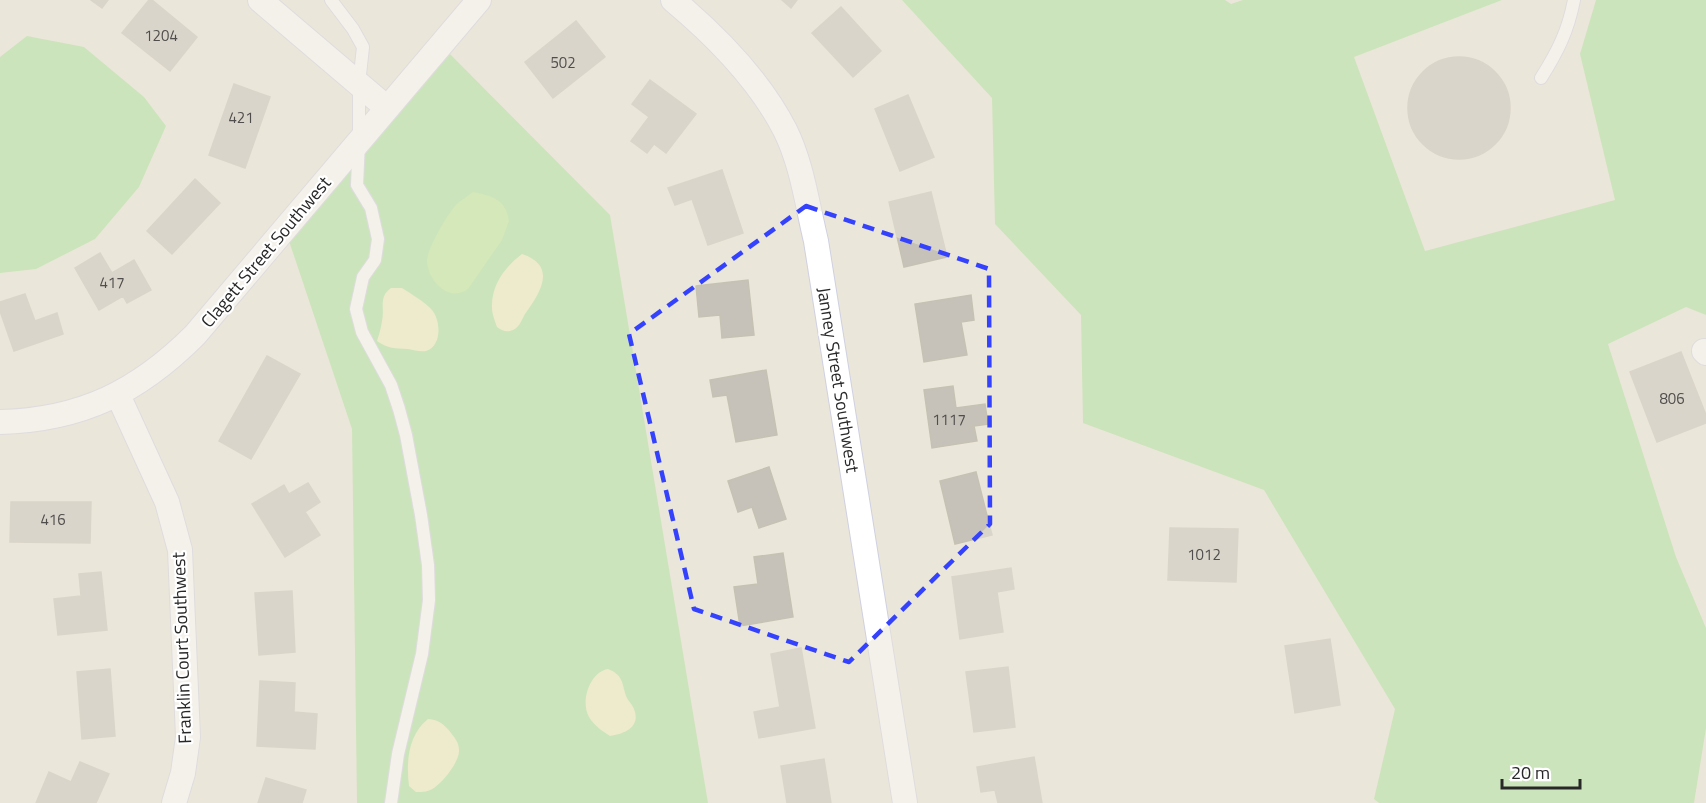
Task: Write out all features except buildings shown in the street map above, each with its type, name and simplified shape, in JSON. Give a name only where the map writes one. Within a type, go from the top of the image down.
[{"type":"street","points":[[260,0],[387,108]]},
{"type":"street","name":"Clagett Street Southwest","points":[[0,422],[45,419],[118,395],[141,382],[172,358],[195,335],[479,0]]},
{"type":"street","name":"Janney Street Southwest","points":[[674,0],[720,43],[760,88],[785,130],[799,169],[816,241],[905,803]]},
{"type":"street","name":"Franklin Court Southwest","points":[[118,395],[167,502],[180,550],[188,737],[183,772],[174,803]]},
{"type":"lane","points":[[331,0],[353,29],[363,47],[359,84],[360,141],[357,185],[371,208],[378,239],[375,260],[363,278],[356,309],[362,332],[391,385],[399,409],[419,503],[428,565],[429,600],[422,654],[398,754],[391,803]]},
{"type":"lane","points":[[1541,78],[1560,48],[1569,24],[1574,0]]},
{"type":"highlighted area","points":[[806,206],[989,269],[990,524],[849,662],[694,609],[629,334]]},
{"type":"green space","points":[[902,0],[1225,0],[1231,4],[1243,0],[1502,0],[1354,57],[1425,251],[1615,200],[1580,54],[1596,0],[1706,0],[1706,315],[1686,307],[1608,344],[1676,557],[1706,628],[1706,728],[1694,803],[1379,803],[1374,799],[1395,709],[1264,490],[1083,423],[1081,315],[995,224],[992,98]]},
{"type":"green space","points":[[27,36],[84,47],[144,97],[166,126],[139,187],[95,239],[36,269],[0,273],[0,57]]},
{"type":"green space","points":[[441,45],[610,215],[708,803],[357,803],[352,429],[285,229]]},
{"type":"green space","points":[[473,192],[492,197],[501,203],[509,221],[502,240],[468,289],[461,293],[447,292],[431,276],[428,269],[428,255],[434,239],[449,214],[458,203]]},
{"type":"sand","points":[[522,254],[540,265],[543,281],[536,297],[516,328],[505,331],[497,327],[492,300],[500,277]]},
{"type":"sand","points":[[391,288],[402,288],[432,310],[437,320],[438,333],[435,344],[431,348],[422,351],[395,348],[377,341],[383,317],[383,299]]},
{"type":"sand","points":[[608,669],[617,674],[621,680],[636,715],[630,728],[610,736],[598,728],[586,710],[588,688],[596,676]]},
{"type":"sand","points":[[428,719],[444,725],[458,743],[459,755],[450,771],[438,785],[428,791],[416,792],[409,786],[408,758],[416,733]]}]
